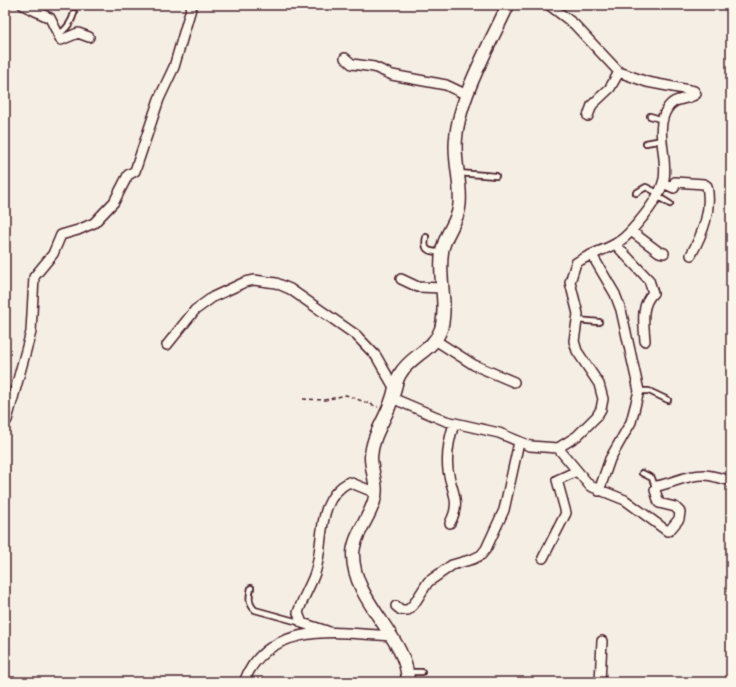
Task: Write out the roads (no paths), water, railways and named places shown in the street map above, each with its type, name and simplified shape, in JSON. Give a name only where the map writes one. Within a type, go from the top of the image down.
[{"type":"street","points":[[23,5],[50,18],[61,40],[78,33],[90,37]]},
{"type":"street","points":[[7,420],[31,332],[34,277],[53,254],[61,235],[78,230],[94,223],[100,218],[114,202],[128,175],[134,171],[159,99],[174,67],[192,5]]},
{"type":"street","points":[[408,677],[403,658],[362,588],[357,575],[353,556],[356,542],[376,493],[371,464],[372,446],[401,372],[435,340],[443,318],[442,253],[444,240],[458,215],[460,206],[456,136],[467,95],[508,5]]},
{"type":"street","points":[[167,345],[195,310],[213,297],[245,282],[254,280],[276,283],[293,291],[356,335],[376,356],[393,394],[454,424],[494,431],[530,446],[558,448],[577,436],[598,416],[603,399],[602,390],[578,351],[574,341],[577,320],[570,282],[571,276],[576,263],[616,245],[631,231],[657,195],[664,177],[662,140],[663,120],[670,105],[676,100],[694,96],[695,92],[647,82],[619,72],[574,24],[549,5]]},
{"type":"street","points":[[345,58],[352,64],[374,67],[392,75],[446,85],[467,95]]},
{"type":"street","points":[[588,116],[592,106],[610,88],[619,72]]},
{"type":"street","points":[[662,183],[674,188],[675,182],[704,184],[707,186],[709,196],[708,212],[699,241],[692,255]]},
{"type":"street","points":[[631,231],[659,252],[664,253]]},
{"type":"street","points":[[616,245],[652,285],[653,293],[649,296],[644,308],[645,341]]},
{"type":"street","points":[[592,255],[615,294],[621,310],[639,391],[631,422],[610,459],[599,490]]},
{"type":"street","points":[[401,279],[418,287],[442,288]]},
{"type":"street","points":[[435,340],[474,365],[514,382]]},
{"type":"street","points":[[450,523],[456,513],[456,501],[448,470],[447,451],[454,424]]},
{"type":"street","points":[[396,606],[401,610],[408,610],[414,604],[428,582],[452,565],[474,559],[481,555],[486,549],[504,510],[519,442]]},
{"type":"street","points":[[558,448],[590,486],[625,500],[670,531],[679,519],[680,512],[675,507],[659,503],[655,487],[674,483],[685,477],[703,475],[731,480]]},
{"type":"street","points":[[543,558],[566,513],[557,480],[577,471]]},
{"type":"street","points":[[376,493],[349,482],[336,493],[329,502],[326,507],[315,573],[298,613],[302,624],[327,631],[390,636]]},
{"type":"street","points":[[244,682],[255,662],[265,650],[284,640],[327,631]]},
{"type":"street","points":[[600,682],[602,641]]},
{"type":"lane","points":[[57,32],[62,32],[65,29],[74,13]]},
{"type":"lane","points":[[650,116],[663,120]]},
{"type":"lane","points":[[646,143],[662,140]]},
{"type":"lane","points":[[457,173],[496,176]]},
{"type":"lane","points":[[636,193],[646,187],[670,204]]},
{"type":"lane","points":[[426,237],[425,248],[429,251],[442,253]]},
{"type":"lane","points":[[577,320],[599,322]]},
{"type":"lane","points":[[639,391],[650,391],[668,400]]},
{"type":"lane","points":[[642,473],[652,478],[655,487]]},
{"type":"lane","points":[[251,588],[249,598],[252,607],[255,610],[302,624]]},
{"type":"lane","points":[[408,677],[422,672]]}]
